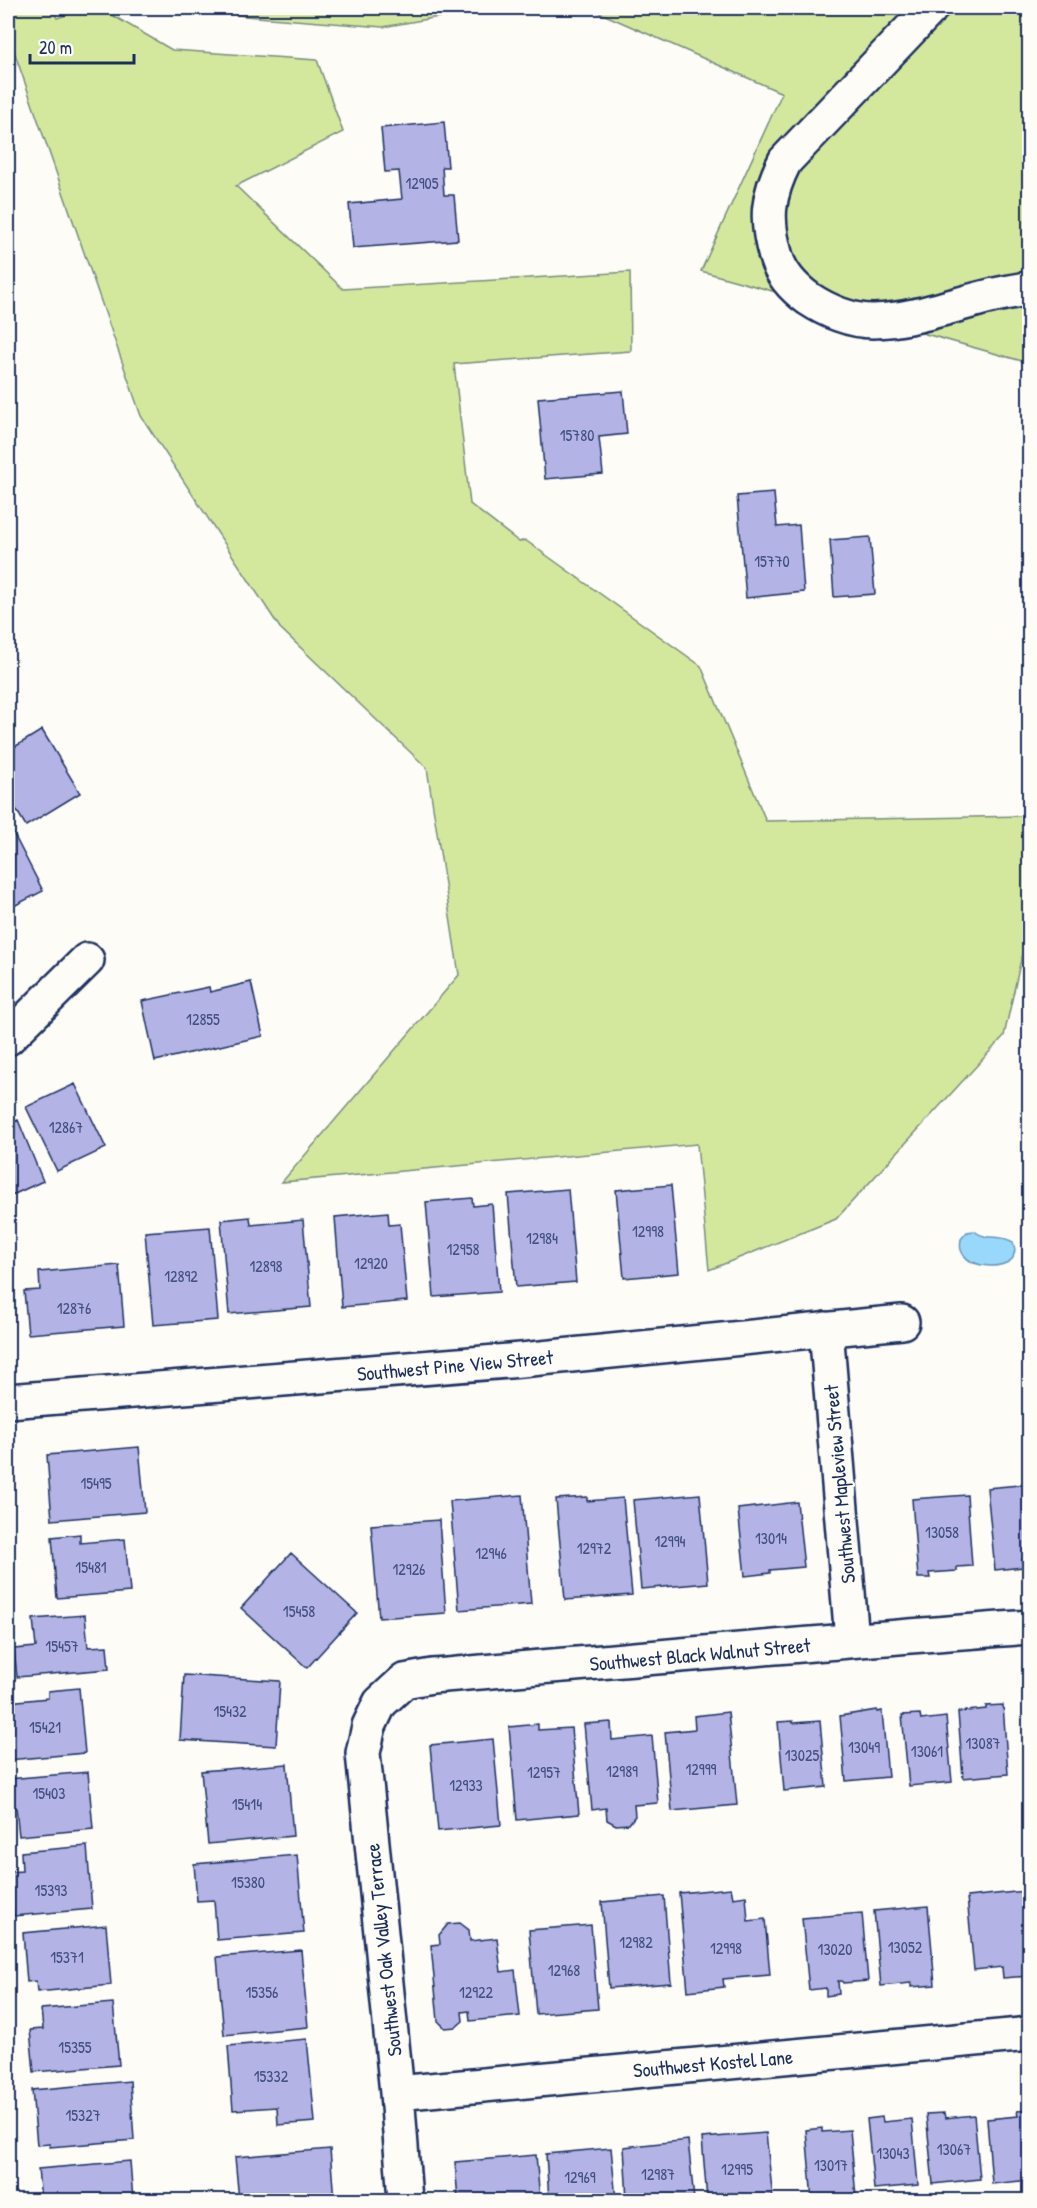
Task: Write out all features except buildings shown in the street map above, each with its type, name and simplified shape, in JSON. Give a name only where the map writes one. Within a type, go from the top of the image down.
[{"type":"street","points":[[931,8],[785,161],[774,182],[768,210],[771,242],[778,266],[798,292],[822,307],[844,316],[872,321],[906,316],[1029,289]]},
{"type":"street","points":[[8,1038],[87,960]]},
{"type":"street","name":"Southwest Pine View Street","points":[[8,1401],[510,1361],[902,1322]]},
{"type":"street","name":"Southwest Mapleview Street","points":[[826,1329],[852,1640]]},
{"type":"street","name":"Southwest Black Walnut Street","points":[[380,1703],[404,1681],[432,1676],[1029,1627]]},
{"type":"street","name":"Southwest Oak Valley Terrace","points":[[380,1703],[369,1726],[363,1753],[397,2093],[405,2200]]},
{"type":"street","name":"Southwest Kostel Lane","points":[[397,2093],[1029,2034]]},
{"type":"green space","points":[[8,8],[52,8],[57,18],[88,8],[100,8],[172,50],[317,60],[343,132],[236,186],[343,289],[630,272],[631,351],[454,364],[470,504],[519,542],[525,540],[701,666],[766,821],[1029,816],[1029,923],[1004,1036],[836,1219],[709,1270],[697,1144],[282,1182],[459,975],[427,768],[280,628],[141,416],[8,34]]},
{"type":"green space","points":[[200,8],[489,8],[383,27],[245,16]]},
{"type":"green space","points":[[589,8],[1029,8],[1029,363],[701,271],[782,93]]},
{"type":"water","points":[[974,1231],[984,1236],[1008,1239],[1013,1242],[1015,1250],[1013,1258],[995,1266],[980,1265],[967,1259],[961,1251],[961,1239],[967,1232]]}]
